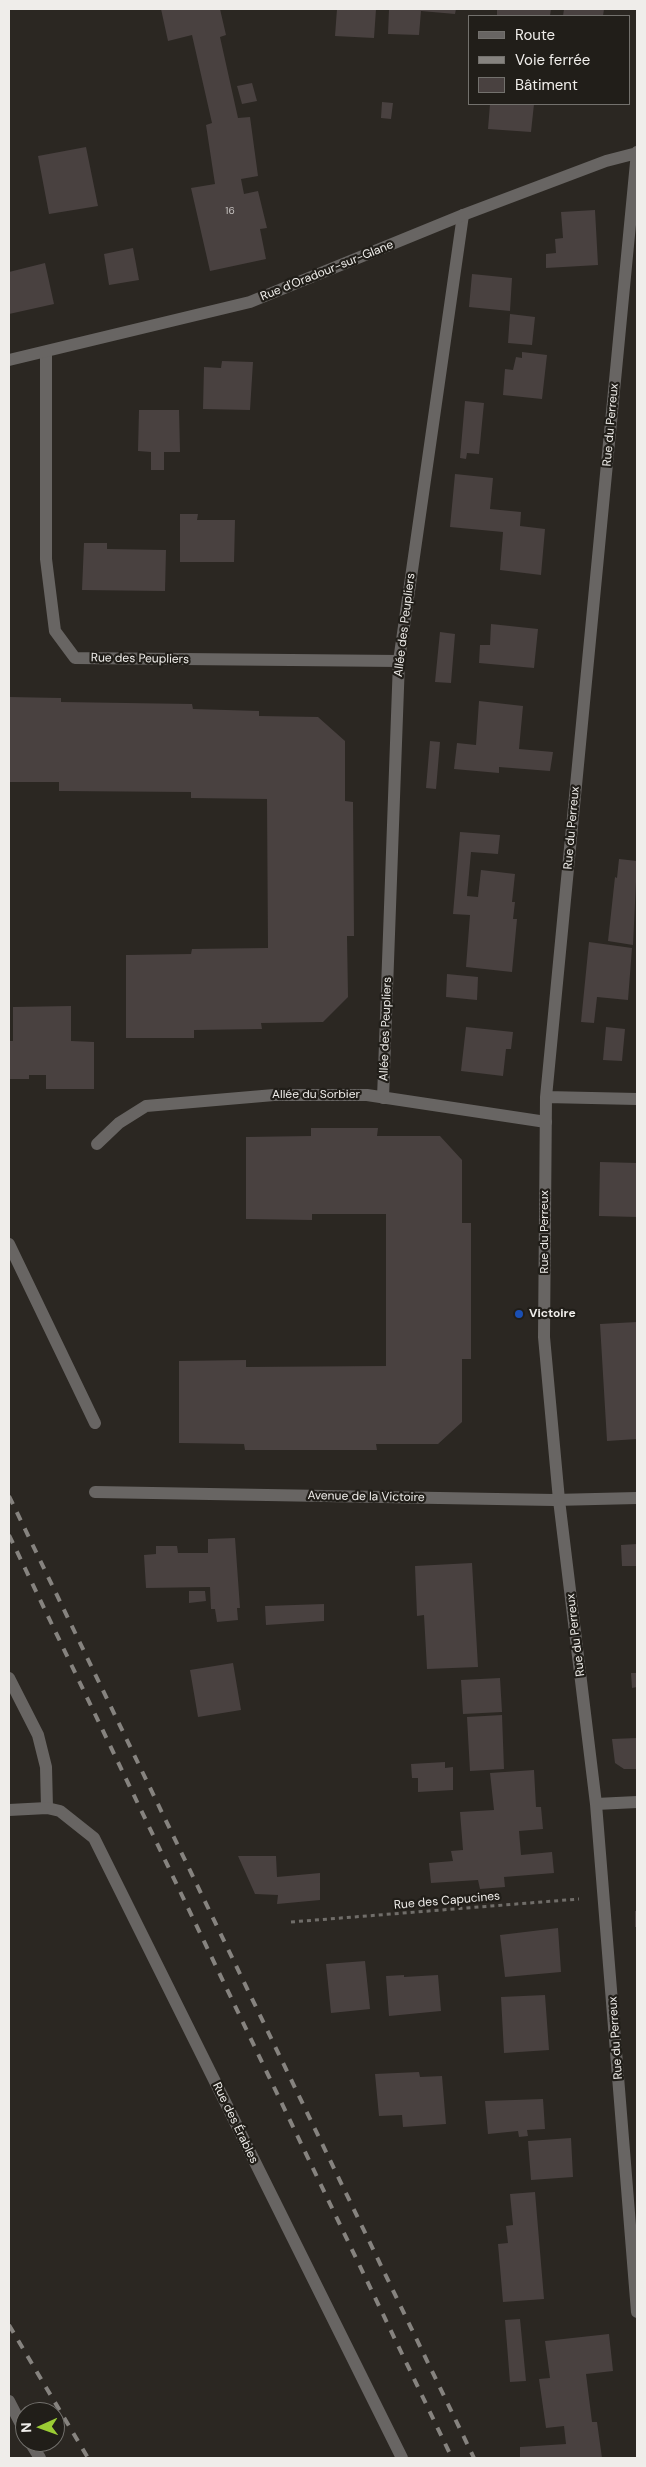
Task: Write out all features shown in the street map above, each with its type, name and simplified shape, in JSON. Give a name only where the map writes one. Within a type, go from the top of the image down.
[{"type":"street","name":"Rue d'Oradour-sur-Glane","points":[[9,360],[250,302],[463,215],[606,161],[637,152]]},
{"type":"street","name":"Rue du Perreux","points":[[637,152],[546,1097],[544,1337],[559,1500],[596,1804],[605,1897],[637,2312]]},
{"type":"street","name":"Allée des Peupliers","points":[[384,1098],[399,661],[463,215]]},
{"type":"street","name":"Rue des Peupliers","points":[[46,352],[46,559],[54,631],[75,658],[399,661]]},
{"type":"street","name":"Allée du Sorbier","points":[[97,1144],[119,1123],[146,1106],[274,1095],[367,1095],[546,1122]]},
{"type":"street","points":[[546,1097],[637,1099]]},
{"type":"street","points":[[9,1244],[95,1423]]},
{"type":"street","name":"Avenue de la Victoire","points":[[94,1492],[559,1500],[637,1498]]},
{"type":"street","points":[[9,1678],[38,1735],[46,1766],[47,1808],[9,1810]]},
{"type":"street","points":[[596,1804],[637,1802]]},
{"type":"street","name":"Rue des Érables","points":[[47,1808],[60,1811],[94,1838],[402,2458]]},
{"type":"street","points":[[9,2401],[15,2413]]},
{"type":"path","name":"Rue des Capucines","points":[[291,1922],[605,1897]]},
{"type":"building","points":[[161,9],[220,9],[226,35],[220,37],[238,118],[250,117],[258,176],[241,179],[244,194],[258,191],[267,228],[260,229],[266,259],[210,271],[191,188],[215,184],[206,125],[212,123],[192,35],[168,41]]},
{"type":"building","points":[[337,9],[376,9],[374,38],[335,36]]},
{"type":"building","points":[[389,9],[456,9],[455,14],[421,11],[419,35],[388,34]]},
{"type":"building","points":[[497,9],[551,9],[550,15],[497,15]]},
{"type":"building","points":[[564,9],[604,9],[603,15],[563,15]]},
{"type":"building","points":[[252,83],[257,101],[242,104],[237,86]]},
{"type":"building","points":[[382,102],[393,103],[391,119],[381,118]]},
{"type":"building","points":[[490,105],[534,105],[531,132],[488,129]]},
{"type":"building","points":[[86,147],[98,206],[49,214],[38,156]]},
{"type":"building","points":[[595,210],[598,265],[546,268],[546,254],[556,253],[555,239],[563,238],[561,212]]},
{"type":"building","points":[[133,248],[139,280],[109,285],[104,254]]},
{"type":"building","points":[[45,263],[54,304],[9,314],[9,272]]},
{"type":"building","points":[[472,274],[512,278],[510,311],[469,307]]},
{"type":"building","points":[[510,314],[535,317],[532,345],[508,343]]},
{"type":"building","points":[[522,352],[547,355],[542,399],[503,395],[505,369],[513,370],[516,357],[522,358]]},
{"type":"building","points":[[222,361],[253,362],[250,410],[203,409],[204,367],[221,368]]},
{"type":"building","points":[[465,401],[484,403],[479,454],[467,453],[466,459],[460,458]]},
{"type":"building","points":[[139,410],[179,410],[180,452],[164,452],[164,470],[151,470],[151,452],[138,451]]},
{"type":"building","points":[[455,474],[493,478],[490,509],[521,512],[520,526],[545,529],[541,575],[500,570],[503,532],[450,527]]},
{"type":"building","points":[[180,514],[198,514],[197,520],[235,520],[234,562],[180,562]]},
{"type":"building","points":[[84,543],[107,543],[107,549],[166,550],[165,591],[82,590]]},
{"type":"building","points":[[491,624],[538,629],[534,668],[479,663],[480,645],[490,645]]},
{"type":"building","points":[[440,632],[455,634],[451,683],[435,682]]},
{"type":"building","points":[[9,697],[61,698],[61,702],[192,704],[193,709],[259,711],[259,716],[318,717],[345,741],[345,801],[353,802],[354,936],[347,936],[348,997],[323,1022],[261,1023],[262,1029],[194,1030],[194,1038],[126,1038],[126,955],[191,954],[192,949],[268,948],[267,799],[191,798],[191,792],[59,791],[59,782],[9,782]]},
{"type":"building","points":[[479,701],[523,706],[519,749],[553,752],[550,771],[499,767],[499,773],[454,769],[457,743],[476,745]]},
{"type":"building","points":[[430,741],[440,742],[436,789],[426,788]]},
{"type":"building","points":[[460,832],[500,835],[498,854],[471,852],[467,896],[478,897],[481,870],[515,874],[512,902],[515,902],[513,919],[517,919],[512,972],[466,967],[470,915],[453,914]]},
{"type":"building","points":[[619,859],[637,861],[633,945],[608,941],[615,877],[617,878]]},
{"type":"building","points":[[589,942],[632,948],[628,1000],[597,997],[594,1023],[581,1022]]},
{"type":"building","points":[[447,974],[478,977],[477,1000],[446,997]]},
{"type":"building","points":[[71,1006],[71,1041],[94,1042],[94,1089],[46,1089],[46,1075],[29,1075],[29,1079],[9,1079],[9,1041],[13,1041],[13,1007]]},
{"type":"building","points":[[466,1027],[513,1032],[511,1049],[506,1049],[503,1076],[461,1071]]},
{"type":"building","points":[[606,1027],[625,1029],[622,1061],[603,1060]]},
{"type":"building","points":[[311,1128],[378,1128],[377,1136],[440,1136],[462,1160],[462,1223],[471,1223],[471,1359],[462,1359],[462,1422],[438,1444],[376,1444],[377,1450],[245,1450],[244,1444],[179,1443],[179,1361],[246,1360],[246,1367],[386,1366],[386,1214],[312,1214],[312,1220],[246,1219],[246,1137],[311,1136]]},
{"type":"building","points":[[600,1162],[637,1163],[637,1217],[599,1216]]},
{"type":"building","points":[[637,1322],[637,1439],[607,1441],[600,1324]]},
{"type":"building","points":[[235,1538],[240,1608],[237,1608],[238,1620],[217,1622],[215,1609],[211,1609],[210,1587],[146,1588],[144,1555],[156,1554],[156,1546],[177,1546],[178,1553],[208,1553],[208,1539]]},
{"type":"building","points":[[637,1544],[637,1566],[622,1566],[621,1545]]},
{"type":"building","points":[[472,1563],[478,1667],[427,1669],[424,1615],[417,1616],[415,1566]]},
{"type":"building","points":[[189,1591],[205,1591],[206,1601],[189,1603]]},
{"type":"building","points":[[324,1604],[324,1621],[266,1625],[265,1606]]},
{"type":"building","points":[[233,1663],[241,1710],[198,1717],[190,1670]]},
{"type":"building","points":[[631,1673],[637,1673],[637,1687],[632,1688]]},
{"type":"building","points":[[500,1678],[502,1712],[463,1714],[461,1680]]},
{"type":"building","points":[[502,1715],[504,1769],[470,1771],[467,1717]]},
{"type":"building","points":[[637,1738],[637,1769],[624,1769],[615,1763],[612,1739]]},
{"type":"building","points":[[445,1762],[445,1768],[453,1767],[453,1790],[418,1792],[418,1778],[412,1778],[411,1764]]},
{"type":"building","points":[[534,1770],[536,1807],[541,1807],[543,1829],[519,1831],[521,1855],[552,1852],[554,1873],[504,1877],[505,1887],[480,1889],[478,1880],[431,1883],[429,1863],[453,1861],[451,1851],[463,1850],[460,1812],[494,1810],[490,1773]]},
{"type":"building","points":[[238,1856],[276,1856],[277,1877],[320,1873],[320,1900],[277,1904],[278,1895],[255,1894]]},
{"type":"building","points":[[635,1911],[637,1911],[637,1927],[635,1927]]},
{"type":"building","points":[[558,1928],[561,1972],[505,1977],[500,1935]]},
{"type":"building","points":[[365,1961],[370,2009],[331,2013],[326,1964]]},
{"type":"building","points":[[404,1975],[404,1977],[438,1975],[441,2011],[389,2016],[386,1976]]},
{"type":"building","points":[[545,1995],[549,2050],[504,2053],[501,1997]]},
{"type":"building","points":[[419,2072],[420,2077],[442,2076],[446,2124],[403,2127],[402,2115],[379,2116],[375,2074]]},
{"type":"building","points":[[543,2099],[545,2129],[527,2130],[528,2136],[519,2137],[518,2131],[488,2134],[485,2101]]},
{"type":"building","points":[[571,2138],[573,2177],[531,2180],[528,2141]]},
{"type":"building","points":[[535,2192],[544,2299],[503,2302],[498,2244],[508,2243],[506,2226],[513,2225],[510,2194]]},
{"type":"building","points":[[520,2319],[526,2381],[510,2382],[505,2320]]},
{"type":"building","points":[[609,2334],[613,2371],[586,2374],[592,2422],[597,2422],[602,2458],[520,2458],[520,2447],[566,2444],[564,2426],[546,2428],[539,2379],[550,2378],[545,2341]]},
{"type":"railway","points":[[9,1496],[474,2458]]},
{"type":"railway","points":[[9,1535],[452,2458]]},
{"type":"railway","points":[[9,2325],[88,2458]]},
{"type":"place","name":"Victoire","points":[[519,1314]]}]
